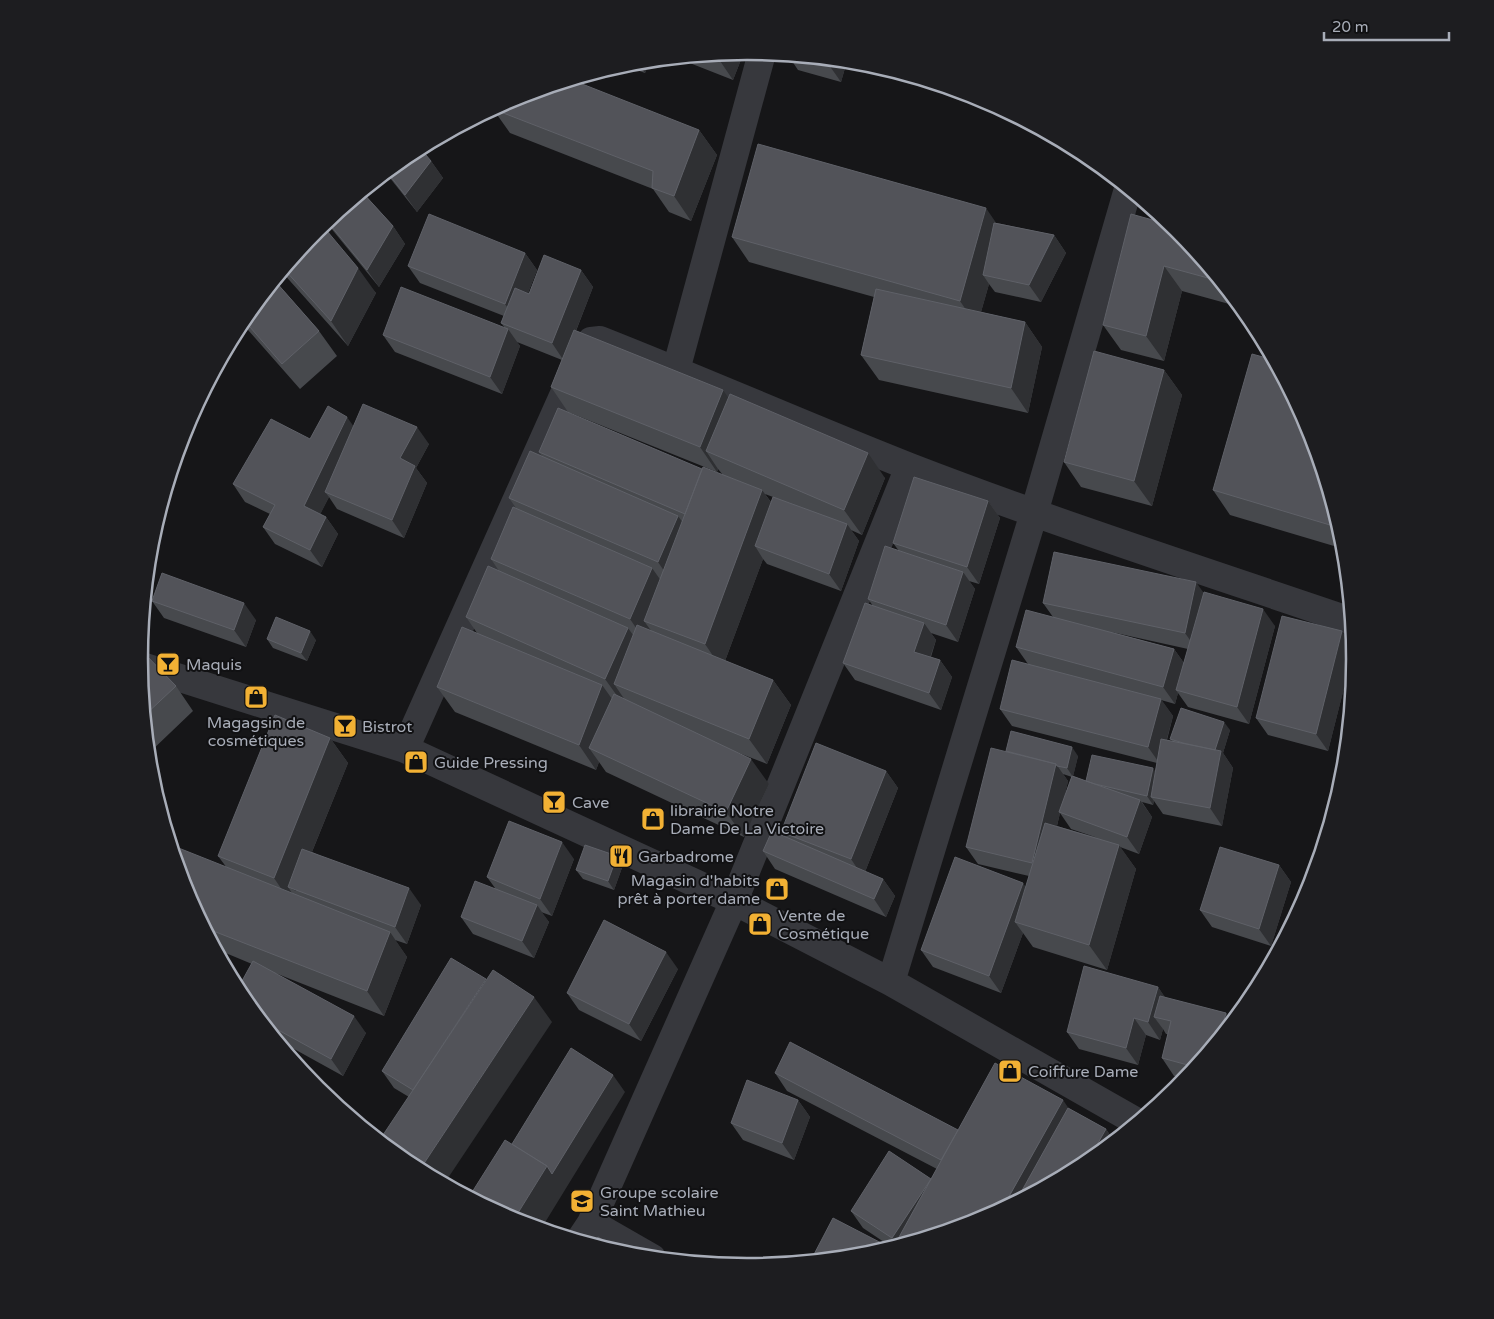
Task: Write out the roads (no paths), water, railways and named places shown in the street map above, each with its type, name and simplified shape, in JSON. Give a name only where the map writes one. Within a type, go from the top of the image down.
[{"type":"street","points":[[676,370],[760,60]]},
{"type":"street","points":[[891,982],[1034,513],[1126,196]]},
{"type":"street","points":[[405,749],[584,349],[591,341],[600,340],[909,466],[1034,513],[1345,618]]},
{"type":"street","points":[[616,1244],[585,1232],[734,901],[909,466]]},
{"type":"street","points":[[148,668],[405,749],[734,901],[891,982],[1131,1119]]},
{"type":"place","name":"Maquis","points":[[168,664]]},
{"type":"place","name":"Magagsin de cosmétiques","points":[[256,697]]},
{"type":"place","name":"Bistrot","points":[[345,726]]},
{"type":"place","name":"Guide Pressing","points":[[416,762]]},
{"type":"place","name":"Cave","points":[[554,802]]},
{"type":"place","name":"librairie Notre Dame De La Victoire","points":[[653,819]]},
{"type":"place","name":"Garbadrome","points":[[621,856]]},
{"type":"place","name":"Magasin d'habits prêt à porter dame","points":[[777,889]]},
{"type":"place","name":"Vente de Cosmétique","points":[[760,924]]},
{"type":"place","name":"Coiffure Dame","points":[[1010,1071]]},
{"type":"place","name":"Groupe scolaire Saint Mathieu","points":[[582,1201]]}]
